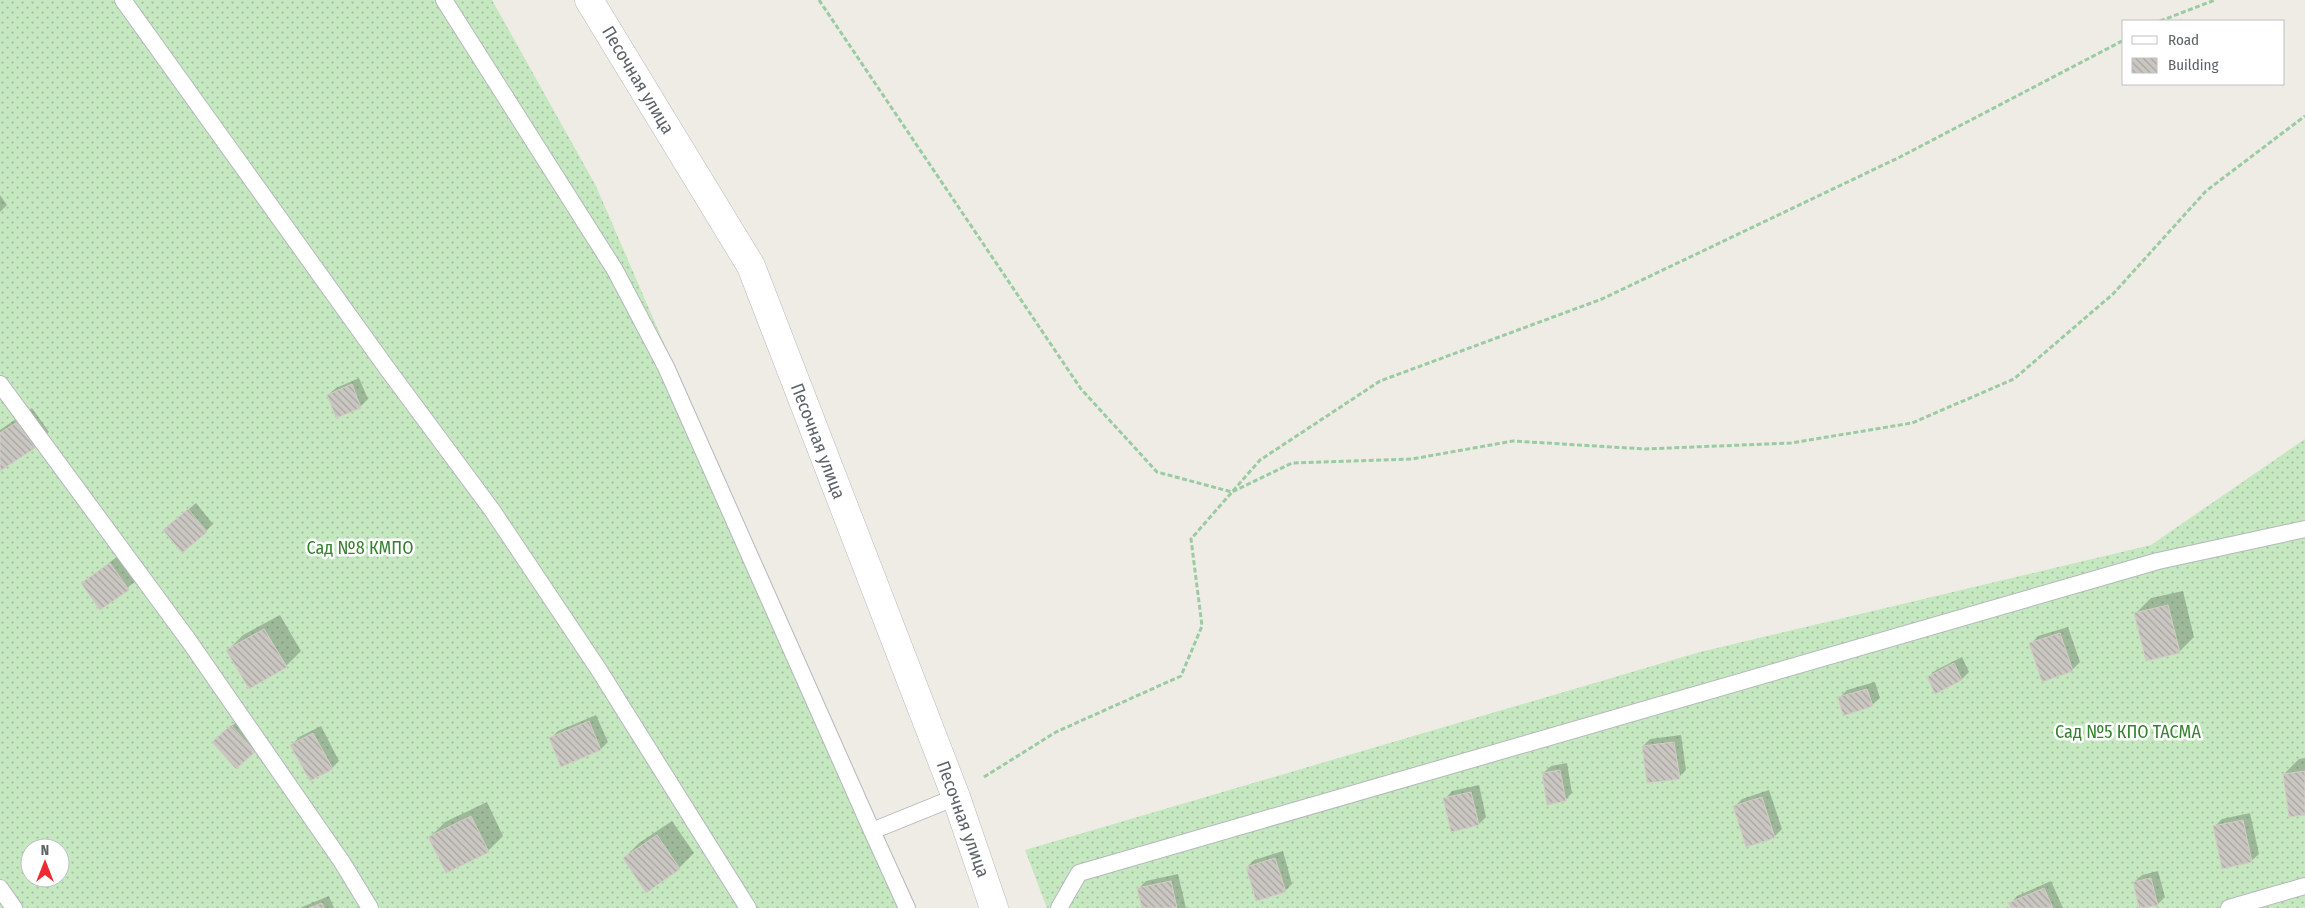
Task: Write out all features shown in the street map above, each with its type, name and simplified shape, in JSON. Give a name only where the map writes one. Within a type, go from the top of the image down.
[{"type":"main road","name":"Песочная улица","points":[[588,0],[751,266],[956,797],[994,908]]},
{"type":"lane","points":[[124,0],[386,367],[492,510],[598,670],[748,908]]},
{"type":"lane","points":[[444,0],[615,270],[666,367],[907,908]]},
{"type":"lane","points":[[0,384],[189,641],[342,862],[370,908]]},
{"type":"lane","points":[[1059,908],[1079,872],[2158,561],[2305,529]]},
{"type":"lane","points":[[872,831],[956,797]]},
{"type":"lane","points":[[2229,908],[2305,886]]},
{"type":"lane","points":[[0,888],[14,908]]},
{"type":"path","points":[[819,0],[1081,389],[1157,472],[1232,492],[1292,463],[1412,459],[1513,441],[1645,449],[1791,443],[1912,423],[2014,379],[2113,294],[2206,191],[2305,116]]},
{"type":"path","points":[[2163,20],[2215,0]]},
{"type":"path","points":[[956,797],[1008,760],[1056,732],[1181,676],[1202,626],[1192,539],[1260,460],[1380,381],[1602,299],[1900,157],[2122,41]]},
{"type":"green space","name":"Сад №8 КМПО","points":[[0,0],[492,0],[596,186],[908,908],[0,908]]},
{"type":"green space","name":"Сад №5 КПО ТАСМА","points":[[2305,439],[2305,908],[1047,908],[1025,850],[1700,652],[2151,545]]},
{"type":"building","points":[[352,384],[361,408],[336,418],[327,395]]},
{"type":"building","points":[[17,422],[35,448],[0,471],[0,433]]},
{"type":"building","points":[[188,509],[207,532],[182,553],[163,530]]},
{"type":"building","points":[[110,563],[129,590],[100,610],[81,583]]},
{"type":"building","points":[[2168,605],[2180,653],[2146,661],[2134,613]]},
{"type":"building","points":[[264,629],[287,667],[249,689],[226,650]]},
{"type":"building","points":[[2060,633],[2073,671],[2042,682],[2029,643]]},
{"type":"building","points":[[1954,663],[1962,680],[1935,694],[1927,677]]},
{"type":"building","points":[[1867,689],[1873,706],[1843,716],[1838,697]]},
{"type":"building","points":[[589,721],[601,750],[561,767],[549,738]]},
{"type":"building","points":[[231,725],[255,752],[236,769],[212,742]]},
{"type":"building","points":[[313,733],[333,769],[310,781],[290,745]]},
{"type":"building","points":[[1674,742],[1680,779],[1647,783],[1642,746]]},
{"type":"building","points":[[1560,770],[1566,801],[1547,805],[1542,773]]},
{"type":"building","points":[[2305,771],[2305,815],[2289,817],[2283,774]]},
{"type":"building","points":[[1471,792],[1479,825],[1451,832],[1443,798]]},
{"type":"building","points":[[1762,797],[1775,838],[1746,847],[1733,806]]},
{"type":"building","points":[[471,816],[489,852],[446,873],[428,837]]},
{"type":"building","points":[[2243,820],[2252,862],[2222,869],[2213,826]]},
{"type":"building","points":[[657,835],[680,869],[646,893],[623,858]]},
{"type":"building","points":[[1275,858],[1286,892],[1256,901],[1246,867]]},
{"type":"building","points":[[2151,878],[2158,906],[2139,908],[2133,882]]},
{"type":"building","points":[[1171,881],[1177,908],[1142,908],[1137,888]]},
{"type":"building","points":[[2044,888],[2053,908],[2011,908],[2008,903]]},
{"type":"building","points":[[322,903],[324,908],[309,908]]}]
